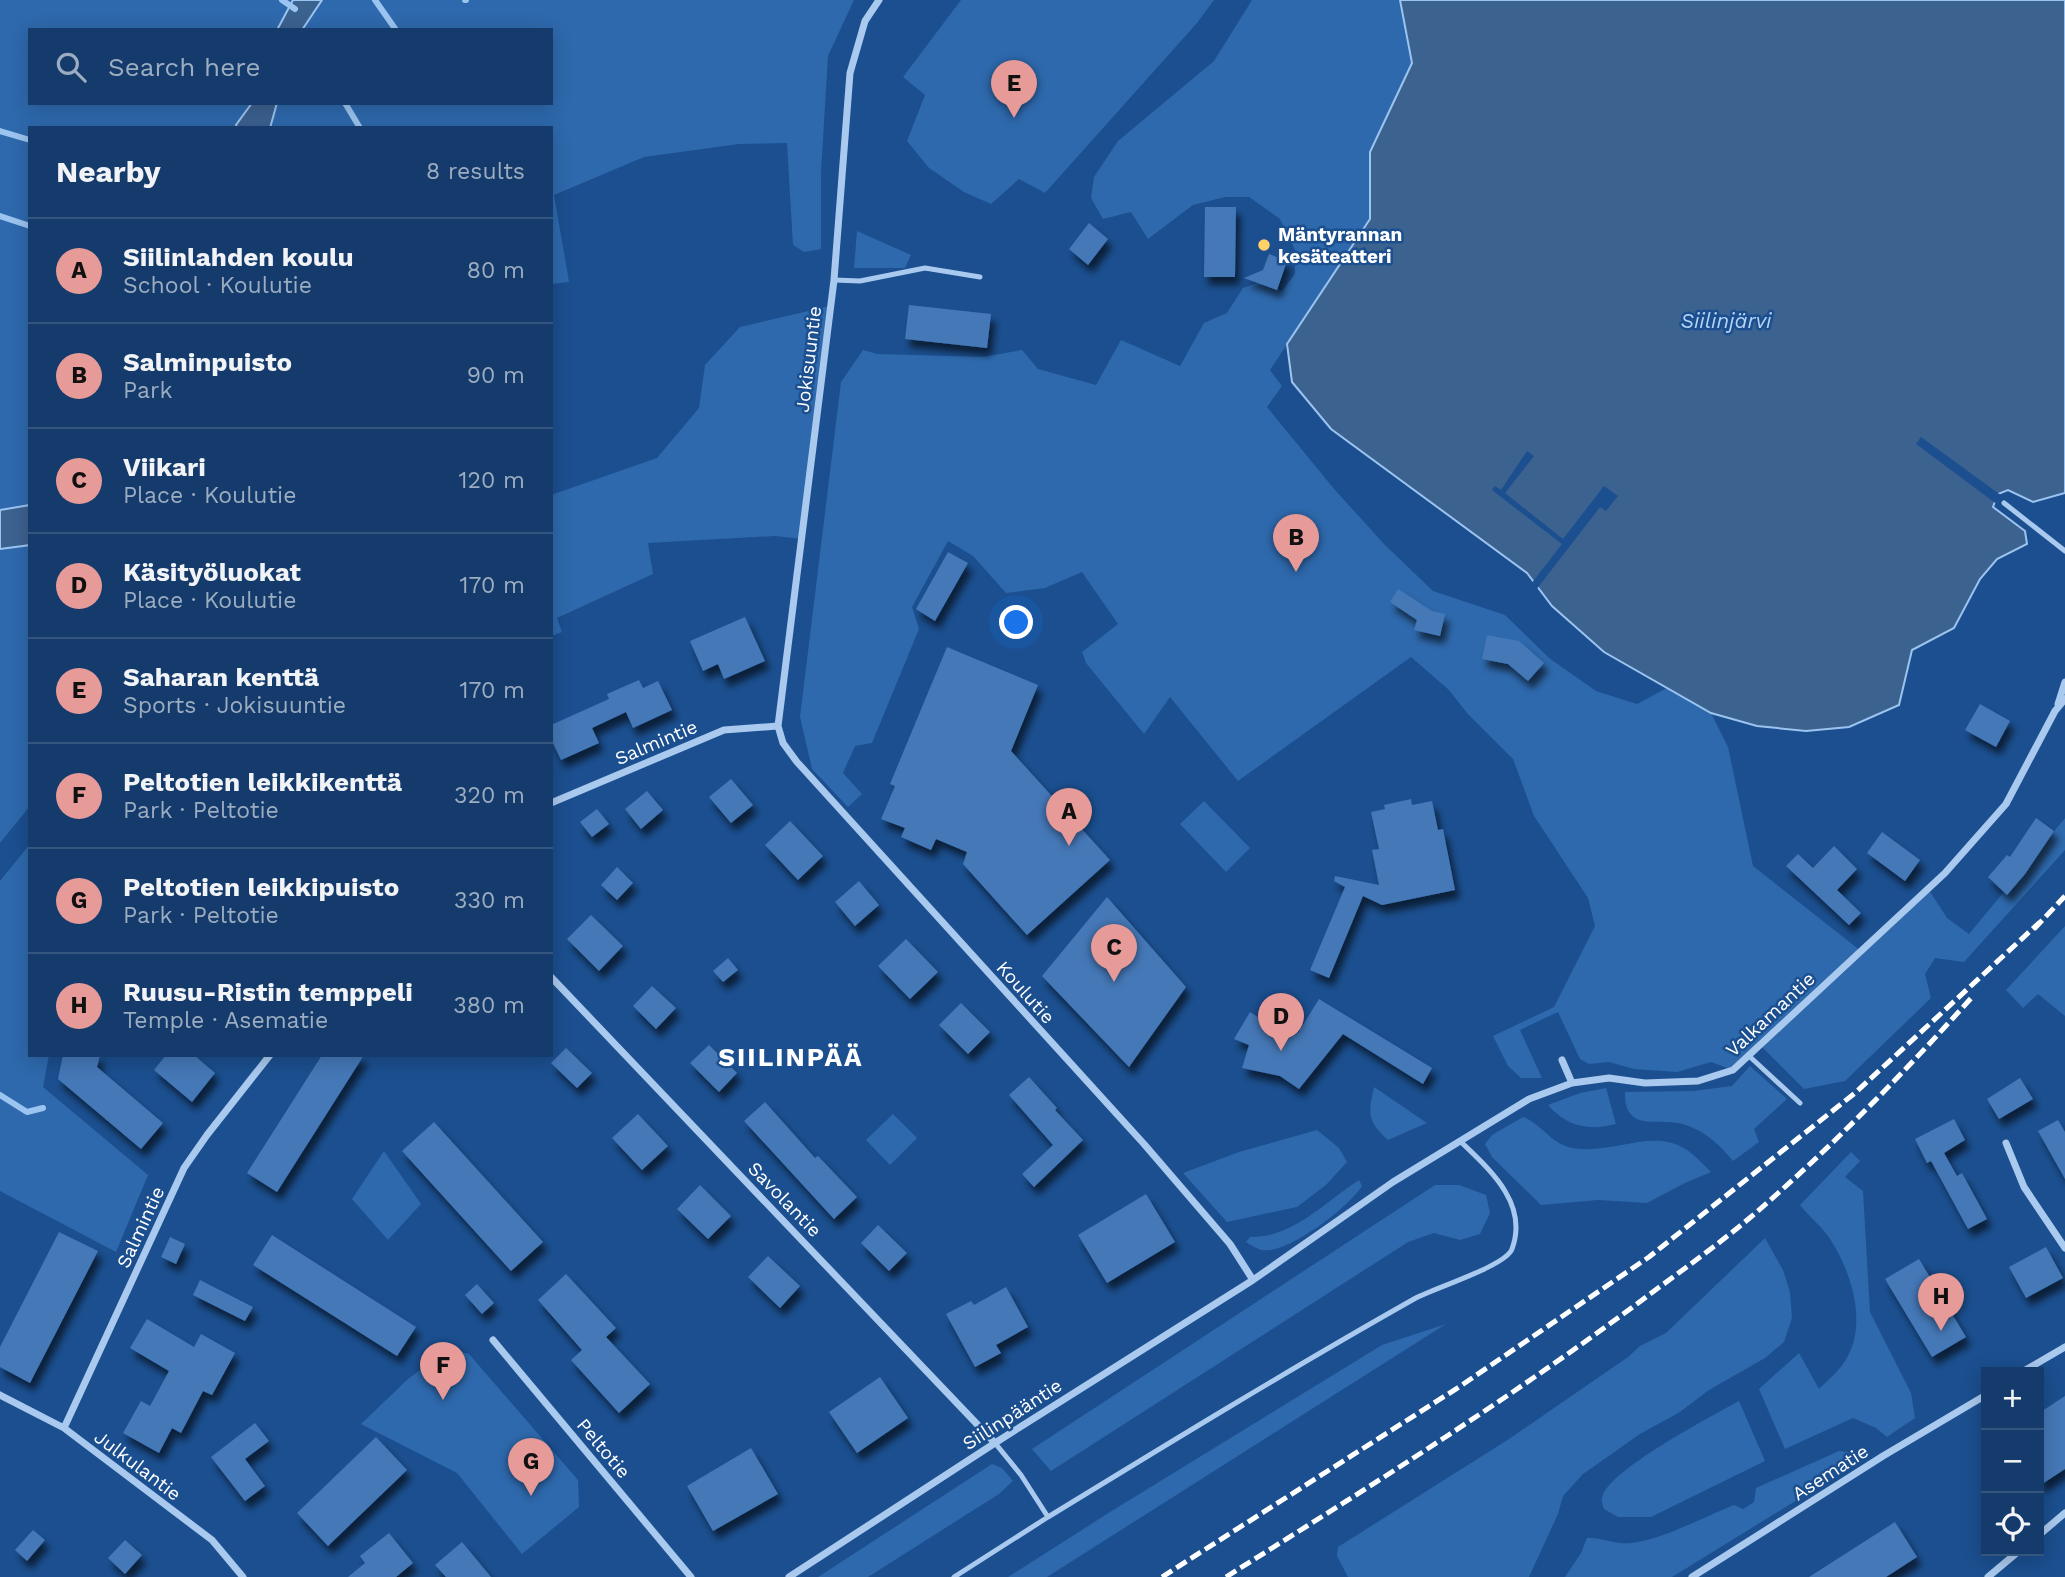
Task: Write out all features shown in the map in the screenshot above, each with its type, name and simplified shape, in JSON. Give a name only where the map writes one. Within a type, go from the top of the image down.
[{"type":"street","name":"Jokisuuntie","points":[[778,726],[834,280],[850,73],[864,21],[879,0]]},
{"type":"street","points":[[2055,711],[2065,682]]},
{"type":"street","name":"Valkamantie","points":[[1253,1280],[1393,1182],[1530,1099],[1572,1083],[1609,1079],[1645,1083],[1698,1082],[1733,1070],[1945,873],[2006,804],[2055,711],[2065,699]]},
{"type":"street","name":"Salmintie","points":[[553,802],[724,730],[778,726]]},
{"type":"street","name":"Koulutie","points":[[778,726],[783,743],[797,762],[1144,1144],[1230,1244],[1253,1280]]},
{"type":"street","name":"Savolantie","points":[[553,979],[995,1443]]},
{"type":"street","name":"Salmintie","points":[[64,1428],[184,1168],[268,1057]]},
{"type":"street","points":[[1562,1060],[1572,1083]]},
{"type":"street","points":[[2006,1143],[2025,1187],[2065,1248]]},
{"type":"street","name":"Siilinpääntie","points":[[789,1577],[1253,1280]]},
{"type":"street","name":"Peltotie","points":[[493,1340],[691,1577]]},
{"type":"street","points":[[2031,1367],[2065,1347]]},
{"type":"street","name":"Julkulantie","points":[[0,1395],[64,1428],[212,1540],[243,1577]]},
{"type":"street","name":"Asematie","points":[[1692,1577],[1981,1398]]},
{"type":"street","points":[[2044,1531],[2065,1513]]},
{"type":"street","points":[[1988,1577],[2013,1556]]},
{"type":"lane","points":[[834,280],[860,281],[925,268],[981,277]]},
{"type":"lane","points":[[2004,503],[2065,551]]},
{"type":"lane","points":[[1748,1055],[1800,1103]]},
{"type":"lane","points":[[954,1577],[1269,1382],[1419,1297],[1499,1262],[1511,1252],[1515,1237],[1515,1217],[1509,1197],[1498,1178],[1460,1141]]},
{"type":"lane","points":[[995,1443],[1021,1475],[1048,1517]]},
{"type":"shaded area","points":[[0,0],[293,0],[278,28],[28,28],[28,105],[251,105],[236,126],[28,126],[28,505],[0,510]]},
{"type":"shaded area","points":[[322,0],[854,0],[828,56],[821,172],[821,249],[804,252],[793,245],[787,143],[739,144],[644,157],[554,195],[569,282],[553,284],[553,126],[271,126],[276,105],[553,105],[553,28],[303,28]]},
{"type":"shaded area","points":[[961,0],[1214,0],[1197,23],[1045,193],[1019,179],[991,204],[964,192],[929,168],[907,141],[925,95],[903,77]]},
{"type":"shaded area","points":[[1252,0],[1400,0],[1412,63],[1370,152],[1370,219],[1270,370],[1282,386],[1267,407],[1335,490],[1385,545],[1433,591],[1505,615],[1549,658],[1596,691],[1637,704],[1667,688],[1711,713],[1728,747],[1753,866],[1861,951],[1929,890],[1947,918],[1969,934],[2065,818],[2065,850],[1964,962],[1935,958],[1925,974],[1931,998],[1845,1081],[1804,1089],[1759,1044],[1733,1070],[1711,1062],[1677,1072],[1634,1069],[1609,1062],[1589,1064],[1580,1059],[1558,1012],[1520,1030],[1542,1078],[1521,1078],[1508,1066],[1493,1036],[1554,1007],[1595,926],[1588,898],[1534,816],[1513,759],[1467,713],[1449,690],[1411,657],[1238,781],[1170,697],[1144,734],[1086,663],[1082,652],[1118,624],[1082,572],[1045,588],[1006,593],[973,556],[948,541],[912,607],[919,629],[872,743],[855,746],[843,773],[862,794],[848,807],[812,769],[800,717],[841,382],[863,350],[877,354],[983,357],[1022,350],[1038,369],[1096,385],[1121,340],[1180,366],[1204,323],[1227,313],[1243,288],[1257,283],[1282,291],[1295,274],[1295,250],[1280,219],[1249,197],[1225,197],[1193,205],[1148,239],[1131,212],[1103,219],[1091,198],[1094,177],[1118,141],[1214,61]]},
{"type":"shaded area","points":[[857,231],[911,255],[905,268],[854,268]]},
{"type":"shaded area","points":[[830,306],[802,539],[775,536],[648,543],[653,574],[557,618],[562,632],[553,635],[553,494],[657,458],[699,408],[705,365],[740,327]]},
{"type":"shaded area","points":[[28,545],[28,808],[0,843],[0,549]]},
{"type":"shaded area","points":[[1204,801],[1250,848],[1226,872],[1180,824]]},
{"type":"shaded area","points":[[28,846],[28,1057],[49,1057],[43,1087],[148,1175],[116,1252],[0,1191],[0,881]]},
{"type":"shaded area","points":[[2065,926],[2065,1016],[2038,994],[2023,1008],[2006,990]]},
{"type":"shaded area","points":[[1750,1066],[1787,1099],[1754,1129],[1759,1142],[1733,1161],[1718,1144],[1700,1131],[1676,1123],[1637,1119],[1626,1105],[1625,1092],[1693,1091],[1732,1086]]},
{"type":"shaded area","points":[[1374,1087],[1427,1123],[1388,1140],[1376,1128],[1371,1116]]},
{"type":"shaded area","points":[[1606,1088],[1616,1124],[1588,1127],[1571,1123],[1548,1105],[1580,1093]]},
{"type":"shaded area","points":[[893,1114],[917,1138],[890,1165],[866,1140]]},
{"type":"shaded area","points":[[1523,1117],[1568,1147],[1595,1149],[1648,1141],[1672,1143],[1688,1151],[1711,1172],[1647,1203],[1598,1200],[1541,1205],[1492,1157],[1485,1144],[1492,1135]]},
{"type":"shaded area","points":[[1317,1130],[1339,1148],[1347,1162],[1326,1185],[1297,1207],[1227,1222],[1183,1173],[1239,1152]]},
{"type":"shaded area","points":[[384,1151],[421,1204],[388,1240],[352,1199]]},
{"type":"shaded area","points":[[1851,1152],[1860,1161],[1845,1177],[1863,1191],[1870,1312],[1911,1393],[1915,1418],[1887,1437],[1876,1428],[1853,1418],[1785,1449],[1759,1389],[1799,1353],[1819,1389],[1837,1372],[1852,1347],[1855,1300],[1846,1269],[1829,1237],[1800,1205]]},
{"type":"shaded area","points":[[1359,1180],[1362,1186],[1344,1206],[1301,1237],[1273,1250],[1260,1249],[1246,1242],[1250,1237],[1266,1236],[1295,1225]]},
{"type":"shaded area","points":[[1435,1185],[1459,1185],[1486,1195],[1490,1213],[1480,1234],[1460,1240],[1434,1233],[1408,1242],[1051,1471],[1032,1449]]},
{"type":"shaded area","points":[[1765,1238],[1783,1270],[1790,1292],[1792,1318],[1784,1342],[1765,1358],[1709,1390],[1680,1412],[1640,1434],[1583,1474],[1563,1496],[1558,1514],[1529,1577],[1348,1577],[1337,1556],[1338,1547],[1509,1439],[1640,1346],[1666,1333]]},
{"type":"shaded area","points":[[1446,1324],[1047,1577],[1008,1577],[1382,1345]]},
{"type":"shaded area","points":[[448,1349],[469,1354],[578,1480],[579,1507],[522,1554],[457,1473],[361,1424],[408,1379]]},
{"type":"shaded area","points":[[1739,1401],[1765,1461],[1651,1517],[1618,1517],[1604,1509],[1602,1498],[1608,1487],[1622,1473],[1663,1445]]},
{"type":"shaded area","points":[[1839,1451],[1856,1453],[1862,1460],[1672,1577],[1565,1577],[1581,1553],[1587,1538],[1625,1543],[1643,1541],[1669,1533],[1734,1505],[1743,1509],[1754,1502],[1756,1488]]},
{"type":"shaded area","points":[[992,1464],[1002,1468],[1013,1481],[999,1494],[868,1577],[818,1577]]},
{"type":"water","points":[[293,0],[322,0],[303,28],[278,28]]},
{"type":"water","name":"Siilinjärvi","points":[[1400,0],[2065,0],[2065,493],[2033,502],[2008,490],[1998,494],[1993,507],[2025,531],[2027,544],[1997,559],[1980,579],[1954,628],[1912,650],[1899,705],[1849,727],[1806,731],[1757,726],[1711,713],[1604,652],[1552,606],[1527,573],[1331,429],[1292,382],[1287,344],[1370,219],[1370,152],[1412,63]]},
{"type":"water","points":[[251,105],[276,105],[271,126],[236,125]]},
{"type":"water","points":[[28,505],[28,545],[0,549],[0,510]]},
{"type":"pier","points":[[1921,437],[2002,496],[1998,505],[1916,444]]},
{"type":"pier","points":[[1527,451],[1534,456],[1505,493],[1563,539],[1604,486],[1618,496],[1606,511],[1600,507],[1536,590],[1531,584],[1562,544],[1492,490],[1495,486],[1501,490]]},
{"type":"building","points":[[1205,207],[1236,207],[1235,277],[1204,277]]},
{"type":"building","points":[[1089,223],[1108,239],[1088,265],[1069,249]]},
{"type":"building","points":[[1269,254],[1287,261],[1277,290],[1244,278],[1263,270]]},
{"type":"building","points":[[909,305],[991,314],[987,348],[905,339]]},
{"type":"building","points":[[948,552],[968,563],[935,621],[916,609]]},
{"type":"building","points":[[1398,589],[1432,611],[1445,614],[1440,636],[1414,630],[1417,620],[1390,602]]},
{"type":"building","points":[[745,617],[765,661],[724,679],[718,664],[703,671],[690,641]]},
{"type":"building","points":[[1487,635],[1519,641],[1544,663],[1528,681],[1508,664],[1482,659]]},
{"type":"building","points":[[947,647],[1038,685],[1011,751],[1110,860],[1027,935],[963,864],[967,852],[936,839],[931,850],[901,837],[905,828],[881,819],[895,786],[890,784]]},
{"type":"building","points":[[639,680],[643,688],[658,681],[672,710],[633,728],[626,712],[592,728],[599,743],[561,760],[553,743],[553,724],[609,699],[607,694]]},
{"type":"building","points":[[1980,704],[2010,721],[1996,747],[1965,730]]},
{"type":"building","points":[[731,779],[753,805],[731,823],[709,797]]},
{"type":"building","points":[[647,791],[663,810],[641,829],[625,809]]},
{"type":"building","points":[[1411,799],[1412,805],[1432,801],[1438,830],[1443,829],[1455,890],[1382,905],[1363,896],[1329,978],[1310,970],[1345,887],[1334,881],[1335,876],[1379,885],[1372,850],[1379,849],[1371,812],[1385,809],[1384,805]]},
{"type":"building","points":[[597,809],[609,824],[592,837],[580,822]]},
{"type":"building","points":[[2036,818],[2054,831],[2007,895],[1988,877],[2007,855],[2010,857]]},
{"type":"building","points":[[790,821],[823,856],[798,880],[765,845]]},
{"type":"building","points":[[1882,832],[1920,860],[1905,881],[1867,853]]},
{"type":"building","points":[[1834,846],[1857,869],[1837,890],[1861,913],[1849,925],[1786,866],[1798,854],[1813,868]]},
{"type":"building","points":[[617,867],[633,883],[617,900],[601,885]]},
{"type":"building","points":[[859,881],[879,905],[855,926],[835,902]]},
{"type":"building","points":[[1107,897],[1186,987],[1129,1067],[1042,976]]},
{"type":"building","points":[[591,915],[623,946],[599,971],[567,939]]},
{"type":"building","points":[[906,939],[938,972],[910,999],[878,966]]},
{"type":"building","points":[[728,958],[738,970],[723,982],[713,971]]},
{"type":"building","points":[[652,986],[676,1008],[656,1029],[633,1006]]},
{"type":"building","points":[[1319,999],[1432,1068],[1423,1084],[1343,1034],[1299,1089],[1280,1076],[1242,1068],[1249,1045],[1234,1039],[1250,1012],[1278,1030],[1298,1033]]},
{"type":"building","points":[[961,1003],[990,1032],[968,1054],[939,1025]]},
{"type":"building","points":[[709,1045],[737,1073],[719,1092],[690,1063]]},
{"type":"building","points":[[566,1048],[592,1073],[577,1088],[551,1063]]},
{"type":"building","points":[[63,1057],[100,1057],[97,1067],[163,1123],[141,1149],[58,1079]]},
{"type":"building","points":[[164,1057],[196,1057],[215,1073],[192,1102],[154,1070]]},
{"type":"building","points":[[321,1057],[363,1057],[277,1192],[247,1173]]},
{"type":"building","points":[[1029,1077],[1083,1140],[1034,1187],[1022,1174],[1053,1145],[1009,1095]]},
{"type":"building","points":[[2020,1078],[2033,1099],[1999,1119],[1987,1099]]},
{"type":"building","points":[[765,1102],[815,1158],[818,1156],[857,1197],[834,1219],[744,1121]]},
{"type":"building","points":[[638,1114],[668,1146],[642,1170],[612,1138]]},
{"type":"building","points":[[1954,1119],[1965,1140],[1944,1153],[1957,1176],[1962,1173],[1987,1219],[1968,1229],[1931,1161],[1927,1163],[1915,1139]]},
{"type":"building","points":[[2058,1120],[2065,1132],[2065,1179],[2038,1131]]},
{"type":"building","points":[[434,1122],[543,1242],[511,1271],[402,1151]]},
{"type":"building","points":[[700,1185],[731,1216],[708,1239],[677,1209]]},
{"type":"building","points":[[1146,1194],[1175,1242],[1107,1283],[1078,1235]]},
{"type":"building","points":[[878,1225],[907,1253],[889,1271],[861,1243]]},
{"type":"building","points":[[59,1232],[98,1251],[30,1383],[0,1367],[0,1347]]},
{"type":"building","points":[[272,1235],[416,1327],[397,1356],[253,1265]]},
{"type":"building","points":[[170,1237],[185,1244],[176,1264],[161,1257]]},
{"type":"building","points":[[2046,1247],[2063,1278],[2026,1298],[2009,1267]]},
{"type":"building","points":[[768,1256],[800,1286],[780,1308],[748,1277]]},
{"type":"building","points":[[1919,1259],[1966,1337],[1932,1357],[1885,1279]]},
{"type":"building","points":[[566,1274],[616,1328],[606,1337],[650,1384],[619,1413],[571,1360],[582,1350],[538,1300]]},
{"type":"building","points":[[200,1280],[253,1307],[245,1321],[193,1295]]},
{"type":"building","points":[[477,1284],[494,1303],[482,1314],[465,1295]]},
{"type":"building","points":[[1006,1287],[1028,1327],[996,1345],[1001,1353],[975,1367],[946,1314],[971,1301],[974,1305]]},
{"type":"building","points":[[147,1319],[194,1347],[201,1334],[235,1353],[212,1395],[203,1391],[181,1433],[172,1428],[159,1453],[123,1433],[141,1401],[150,1406],[169,1371],[130,1348]]},
{"type":"building","points":[[880,1377],[908,1418],[857,1453],[829,1412]]},
{"type":"building","points":[[2065,1396],[2065,1469],[2044,1483],[2044,1430],[2044,1410]]},
{"type":"building","points":[[255,1423],[269,1441],[245,1459],[265,1486],[245,1501],[211,1457]]},
{"type":"building","points":[[376,1437],[407,1470],[328,1546],[297,1513]]},
{"type":"building","points":[[751,1448],[778,1494],[713,1531],[687,1486]]},
{"type":"building","points":[[1895,1522],[1917,1557],[1886,1577],[1809,1577]]},
{"type":"building","points":[[33,1530],[45,1540],[27,1561],[15,1550]]},
{"type":"building","points":[[389,1533],[413,1563],[396,1577],[348,1577],[365,1563],[360,1556]]},
{"type":"building","points":[[125,1540],[142,1555],[125,1574],[108,1558]]},
{"type":"building","points":[[462,1542],[491,1577],[446,1577],[435,1565]]},
{"type":"waterway","points":[[282,0],[295,9]]},
{"type":"waterway","points":[[375,0],[395,28]]},
{"type":"waterway","points":[[346,105],[359,126]]},
{"type":"waterway","points":[[0,131],[28,139]]},
{"type":"waterway","points":[[0,216],[28,225]]},
{"type":"waterway","points":[[0,1095],[27,1112],[43,1108]]},
{"type":"railway","points":[[2034,929],[2065,896]]},
{"type":"railway","points":[[1162,1577],[1459,1387],[1649,1257],[1855,1093],[2040,922]]},
{"type":"railway","points":[[1226,1577],[1481,1413],[1630,1309],[1722,1240],[1781,1191],[1838,1137],[1973,996]]},
{"type":"place","name":"Saharan kenttä","points":[[1014,118]]},
{"type":"place","name":"Mäntyrannan kesäteatteri","points":[[1264,245]]},
{"type":"place","name":"Salminpuisto","points":[[1296,572]]},
{"type":"place","name":"Siilinlahden koulu","points":[[1069,846]]},
{"type":"place","name":"Viikari","points":[[1114,982]]},
{"type":"place","name":"Käsityöluokat","points":[[1281,1051]]},
{"type":"place","name":"Ruusu-Ristin temppeli","points":[[1941,1331]]},
{"type":"place","name":"Peltotien leikkikenttä","points":[[443,1400]]},
{"type":"place","name":"Peltotien leikkipuisto","points":[[531,1496]]},
{"type":"district","name":"SIILINPÄÄ","points":[[791,1057]]}]
